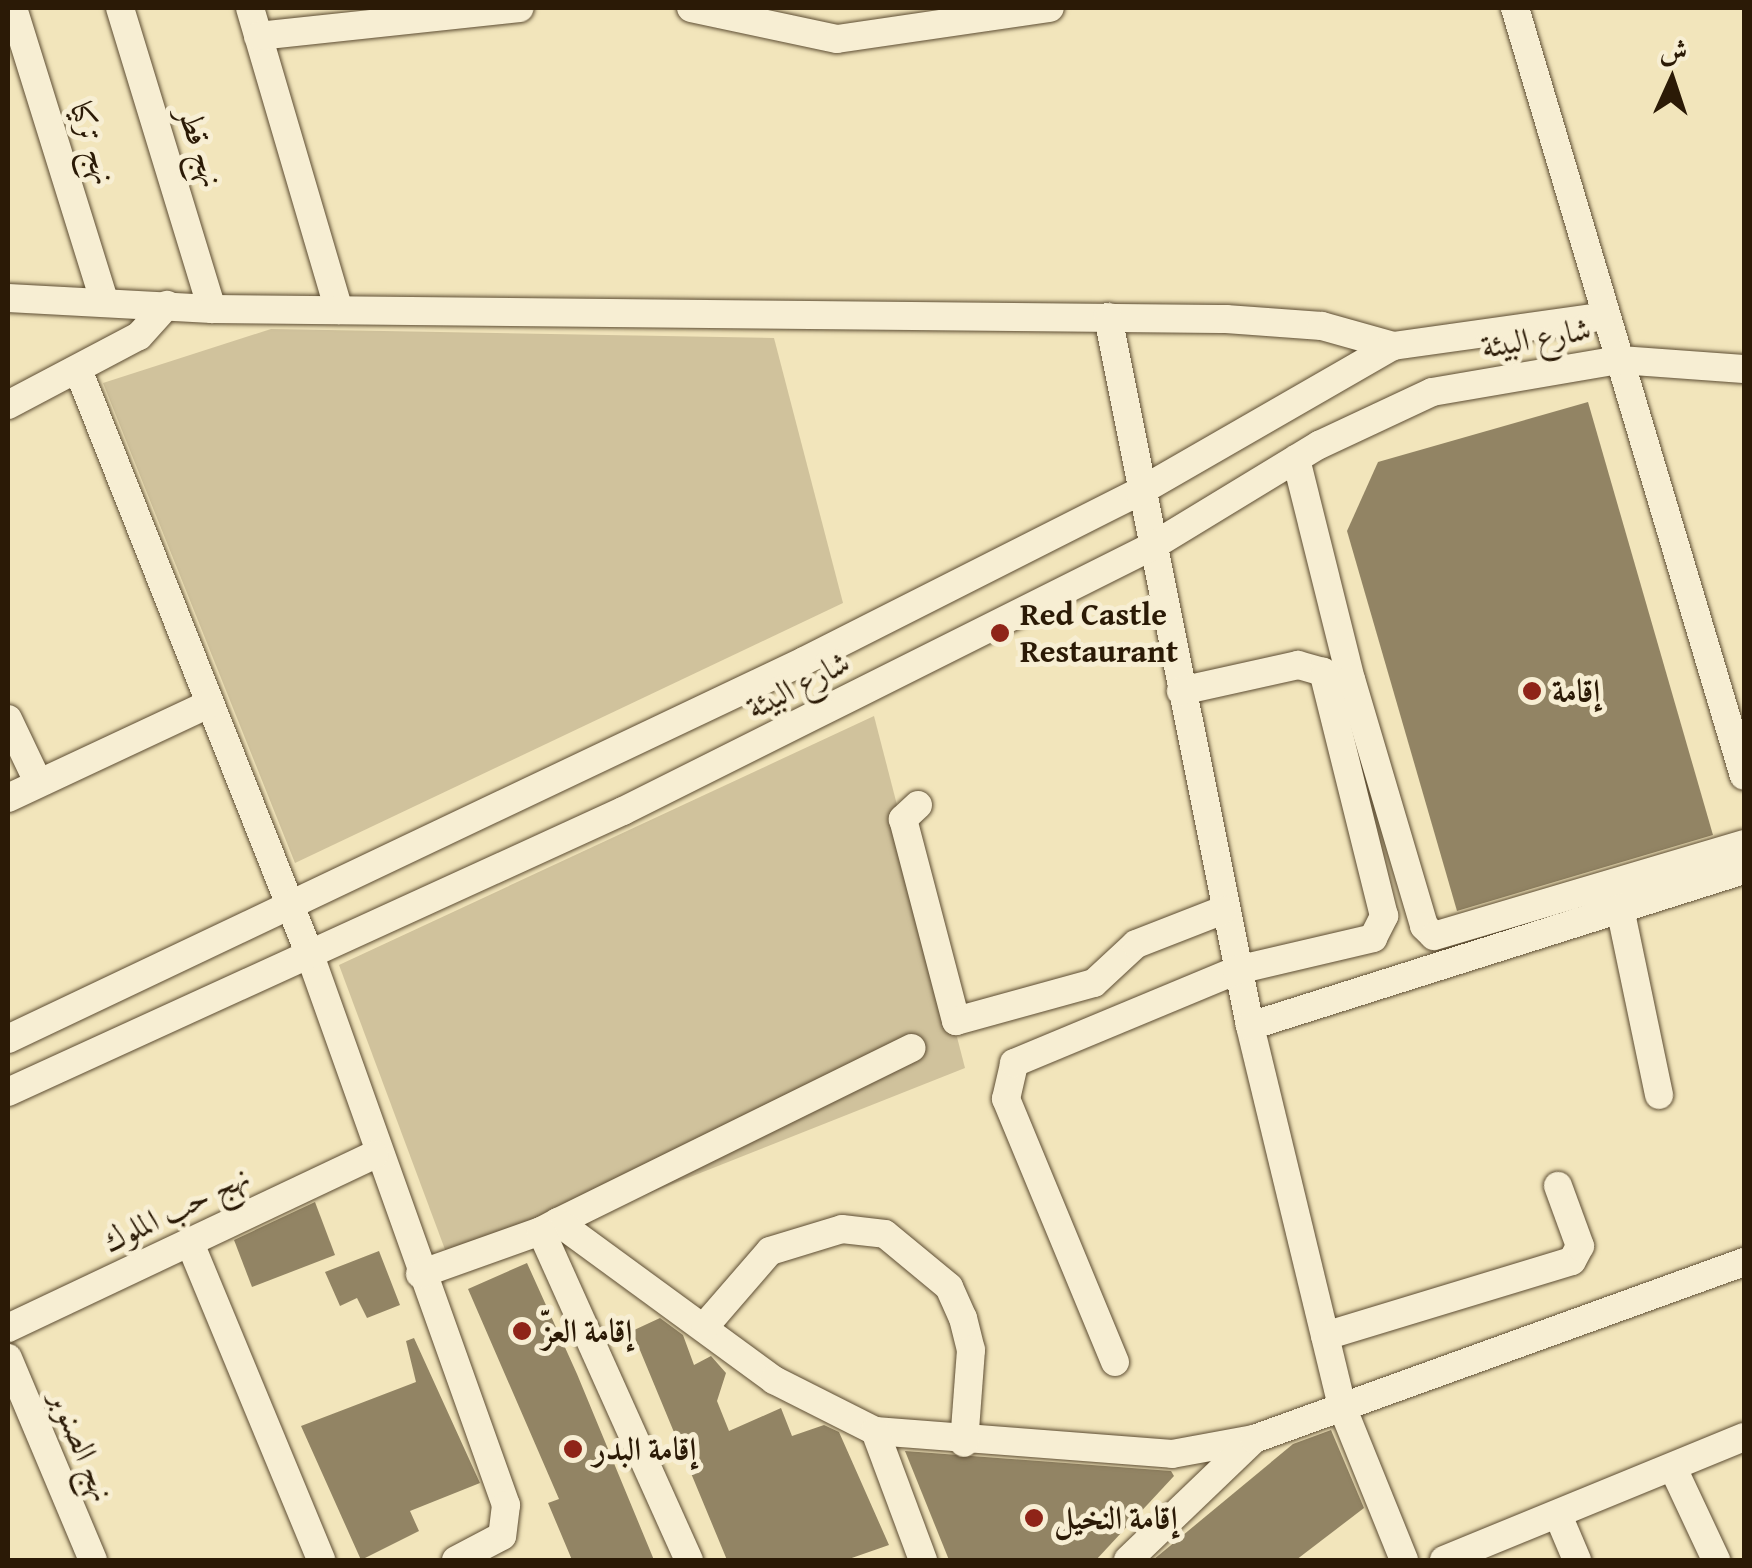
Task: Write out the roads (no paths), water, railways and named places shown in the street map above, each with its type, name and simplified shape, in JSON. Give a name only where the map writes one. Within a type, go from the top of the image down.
[{"type":"street","name":"نهج تركيا","points":[[13,8],[104,300]]},
{"type":"street","name":"نهج قطر","points":[[120,8],[212,308]]},
{"type":"street","points":[[250,8],[340,310]]},
{"type":"street","points":[[258,36],[520,8]]},
{"type":"street","points":[[691,8],[837,39],[1050,8]]},
{"type":"street","points":[[1515,8],[1744,776]]},
{"type":"street","points":[[8,298],[212,308],[1108,316],[1322,326],[1393,346]]},
{"type":"street","points":[[8,405],[79,372],[139,336],[166,305]]},
{"type":"street","points":[[1108,316],[1140,492],[1250,1026],[1343,1409],[1404,1560]]},
{"type":"street","name":"شارع البيئة","points":[[8,1039],[1140,492],[1393,346],[1606,316]]},
{"type":"street","name":"شارع البيئة","points":[[8,1092],[311,958],[1151,547],[1296,460],[1432,392],[1620,360],[1744,369]]},
{"type":"street","points":[[79,372],[311,958],[374,1155],[508,1519],[502,1536],[456,1560]]},
{"type":"street","points":[[1296,460],[1350,680],[1424,926],[1434,936],[1744,844]]},
{"type":"street","points":[[1114,1362],[1006,1099],[1006,1078],[1014,1063],[1237,970],[1372,938],[1384,916],[1324,672],[1298,665],[1182,691]]},
{"type":"street","points":[[8,798],[210,704]]},
{"type":"street","points":[[8,719],[38,782]]},
{"type":"street","points":[[918,805],[904,819],[956,1021],[1094,984],[1136,944],[1224,910]]},
{"type":"street","points":[[1250,1026],[1744,870]]},
{"type":"street","points":[[1620,908],[1660,1096]]},
{"type":"street","points":[[420,1274],[550,1226],[911,1048]]},
{"type":"street","name":"نهج حب الملوك","points":[[8,1328],[374,1155]]},
{"type":"street","points":[[1325,1336],[1572,1261],[1580,1246],[1558,1186]]},
{"type":"street","points":[[550,1226],[705,1326],[774,1380],[875,1431],[964,1442],[1172,1454],[1254,1439],[1744,1262]]},
{"type":"street","points":[[550,1226],[689,1560]]},
{"type":"street","points":[[705,1326],[770,1251],[842,1229],[884,1234],[939,1276],[963,1318],[971,1350],[964,1442]]},
{"type":"street","points":[[190,1243],[321,1560]]},
{"type":"street","name":"نهج الصنوبر","points":[[8,1358],[94,1560]]},
{"type":"street","points":[[875,1431],[923,1560]]},
{"type":"street","points":[[1444,1560],[1744,1438]]},
{"type":"street","points":[[1128,1560],[1254,1439]]},
{"type":"street","points":[[1673,1468],[1716,1560]]},
{"type":"street","points":[[1558,1515],[1578,1560]]},
{"type":"place","name":"Red Castle Restaurant","points":[[1000,633]]},
{"type":"place","name":"إقامة","points":[[1532,691]]},
{"type":"place","name":"إقامة العزّ","points":[[522,1331]]},
{"type":"place","name":"إقامة البدر","points":[[573,1449]]},
{"type":"place","name":"إقامة النخيل","points":[[1034,1518]]}]
